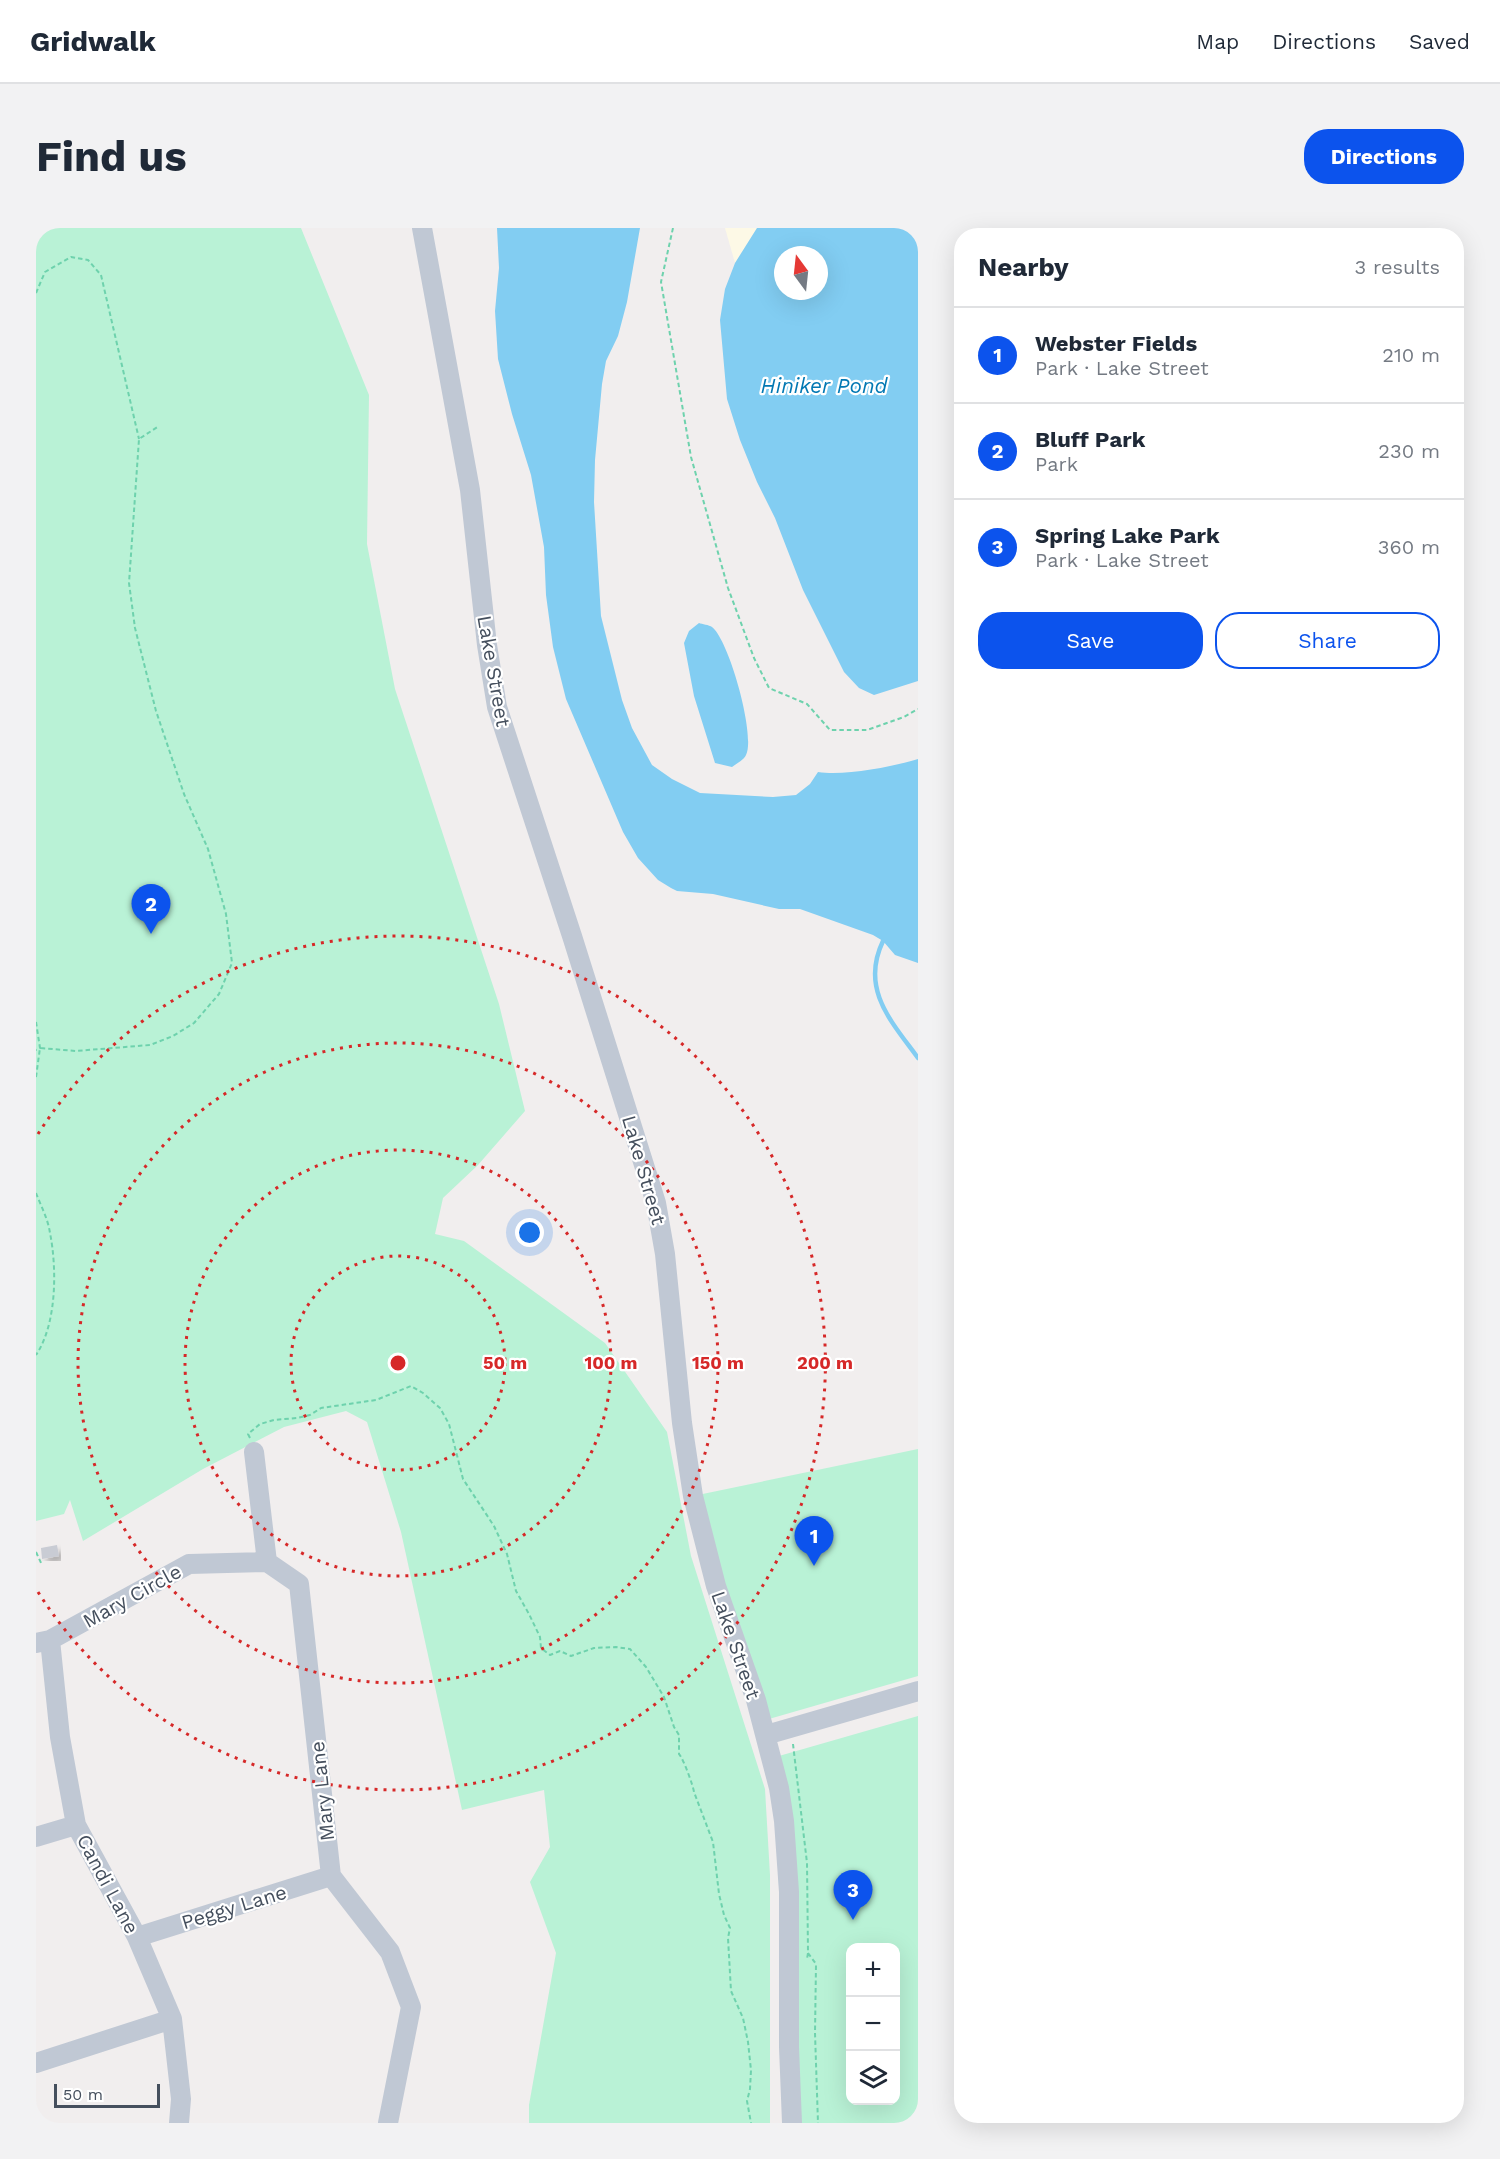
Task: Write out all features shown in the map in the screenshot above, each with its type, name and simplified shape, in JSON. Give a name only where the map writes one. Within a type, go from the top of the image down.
[{"type":"street","name":"Lake Street","points":[[422,228],[470,490],[487,645],[497,707],[576,947],[656,1203],[665,1254],[682,1423],[693,1496],[716,1586],[766,1735],[779,1788],[787,1850],[789,1892],[789,2047],[792,2123]]},
{"type":"street","points":[[254,1452],[267,1562]]},
{"type":"street","name":"Mary Circle","points":[[43,1641],[189,1564],[267,1562]]},
{"type":"street","name":"Mary Lane","points":[[267,1562],[299,1584],[331,1876]]},
{"type":"street","name":"Candi Lane","points":[[43,1641],[76,1826],[137,1937],[172,2019],[181,2099],[179,2123]]},
{"type":"street","points":[[766,1735],[918,1691]]},
{"type":"street","points":[[36,1837],[76,1826]]},
{"type":"street","points":[[331,1876],[390,1952],[411,2007],[388,2123]]},
{"type":"street","name":"Peggy Lane","points":[[137,1937],[331,1876]]},
{"type":"street","points":[[36,2062],[172,2019]]},
{"type":"path","points":[[672,228],[661,282],[691,457],[731,597],[768,688],[807,704],[830,730],[867,730],[904,717],[918,709]]},
{"type":"path","points":[[36,293],[45,272],[71,258],[88,260],[101,275],[139,438],[129,583],[135,628],[156,711],[184,794],[208,849],[226,914],[232,963],[219,994],[194,1023],[173,1036],[150,1046],[76,1051],[40,1048],[36,1050]]},
{"type":"path","points":[[139,438],[159,426]]},
{"type":"path","points":[[36,1022],[40,1048],[36,1077]]},
{"type":"path","points":[[36,1193],[50,1231],[54,1308],[36,1355]]},
{"type":"path","points":[[254,1452],[248,1434],[260,1424],[297,1418],[321,1408],[376,1400],[411,1386],[440,1408],[449,1424],[463,1479],[494,1526],[507,1554],[516,1591],[536,1629],[541,1647],[550,1655],[560,1651],[571,1656],[594,1648],[630,1649],[646,1667],[664,1698],[679,1735],[679,1754],[693,1784],[713,1842],[719,1893],[724,1915],[730,1928],[728,1938],[732,1991],[743,2019],[748,2042],[751,2070],[747,2101],[752,2123]]},
{"type":"path","points":[[36,1552],[42,1565]]},
{"type":"path","points":[[808,1953],[816,1964],[815,2033],[818,2123]]},
{"type":"shaded area","points":[[725,228],[757,228],[735,263]]},
{"type":"green space","points":[[36,228],[301,228],[369,395],[367,544],[395,689],[499,1004],[525,1111],[478,1165],[443,1198],[435,1234],[464,1241],[605,1343],[667,1432],[691,1556],[765,1789],[770,1875],[770,2123],[529,2123],[529,2105],[556,1953],[530,1882],[550,1847],[544,1790],[462,1810],[401,1532],[367,1422],[346,1411],[284,1427],[203,1469],[83,1541],[70,1500],[64,1514],[36,1521]]},
{"type":"green space","points":[[918,1449],[918,1676],[762,1721],[693,1496]]},
{"type":"green space","points":[[918,1716],[918,2123],[792,2123],[772,1758]]},
{"type":"water","points":[[497,228],[640,228],[627,302],[618,336],[606,361],[602,384],[595,460],[594,502],[601,616],[622,700],[632,728],[652,765],[672,779],[700,793],[773,797],[796,795],[810,784],[818,772],[841,773],[868,770],[918,759],[918,963],[895,955],[883,941],[873,935],[800,909],[779,909],[713,894],[677,891],[658,880],[638,858],[623,832],[566,699],[553,647],[546,595],[544,547],[531,475],[498,359],[495,311],[499,268]]},
{"type":"water","name":"Hiniker Pond","points":[[757,228],[918,228],[918,681],[874,695],[859,688],[844,672],[803,590],[775,518],[740,440],[727,399],[720,320],[725,289],[735,263]]},
{"type":"water","points":[[699,623],[712,627],[719,635],[733,668],[744,710],[748,745],[746,755],[732,767],[715,763],[694,696],[684,643],[689,631]]},
{"type":"building","points":[[57,1545],[59,1556],[42,1559],[41,1548]]},
{"type":"waterway","points":[[883,941],[877,958],[875,974],[877,989],[889,1017],[918,1058]]},
{"type":"place","name":"Bluff Park","points":[[151,934]]},
{"type":"place","name":"Webster Fields","points":[[814,1566]]},
{"type":"place","name":"Spring Lake Park","points":[[853,1920]]}]
